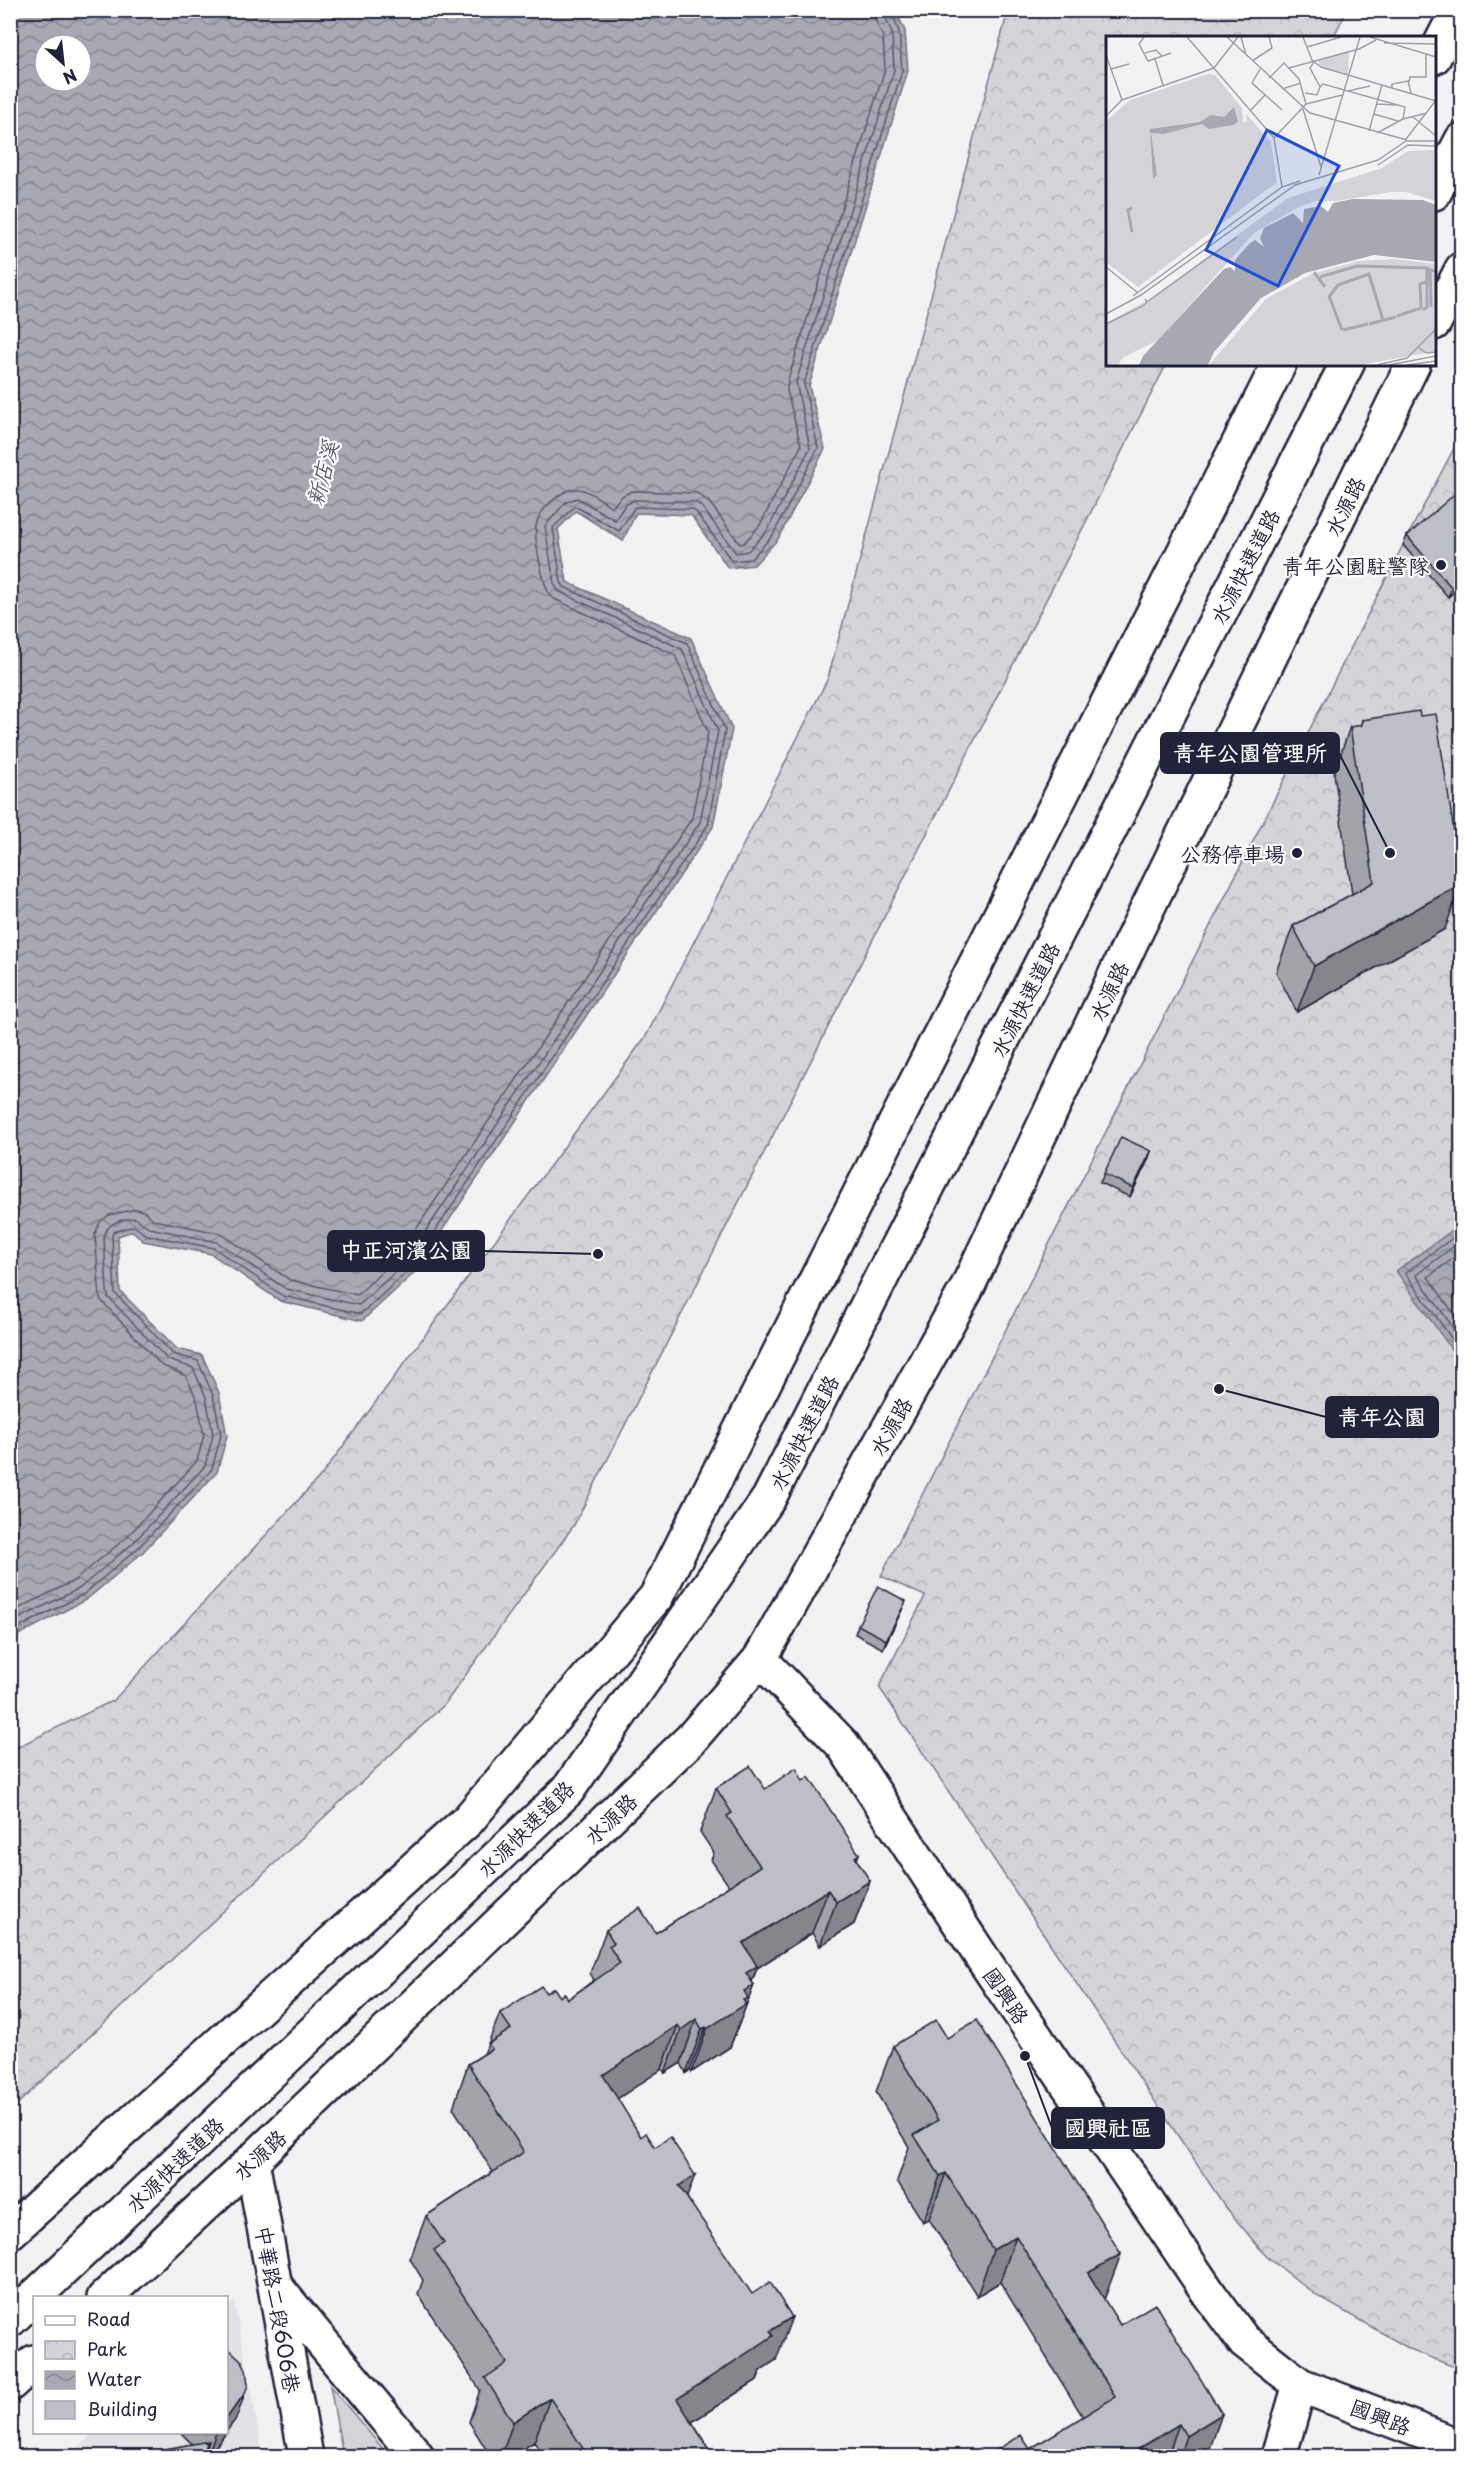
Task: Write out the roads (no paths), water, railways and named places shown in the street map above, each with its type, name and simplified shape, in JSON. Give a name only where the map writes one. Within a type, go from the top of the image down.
[{"type":"main road","points":[[1436,53],[1458,10]]},
{"type":"main road","points":[[1436,189],[1461,140]]},
{"type":"main road","points":[[1436,318],[1461,269]]},
{"type":"main road","points":[[10,2232],[468,1820],[656,1597],[1278,366]]},
{"type":"main road","name":"水源快速道路","points":[[35,2296],[568,1790],[769,1498],[1346,366]]},
{"type":"main road","name":"水源路","points":[[106,2296],[252,2161],[691,1739],[760,1659],[966,1290],[1131,942],[1412,366]]},
{"type":"main road","name":"國興路","points":[[760,1659],[843,1745],[987,1965],[1210,2295],[1244,2340],[1300,2385],[1461,2447]]},
{"type":"main road","name":"中華路二段606巷","points":[[252,2161],[306,2457]]},
{"type":"main road","points":[[274,2284],[417,2457]]},
{"type":"main road","name":"水源快速道路","points":[[10,2320],[33,2298]]},
{"type":"main road","points":[[10,2384],[33,2363]]},
{"type":"main road","points":[[1279,2457],[1300,2385]]},
{"type":"water","name":"新店溪","points":[[11,10],[896,11],[905,31],[908,71],[809,386],[825,449],[778,539],[754,565],[728,568],[691,515],[636,513],[623,541],[576,511],[558,529],[567,582],[691,638],[732,729],[713,827],[413,1274],[362,1321],[280,1301],[211,1254],[143,1241],[133,1231],[118,1236],[120,1291],[177,1349],[202,1355],[219,1393],[227,1436],[217,1472],[142,1553],[87,1599],[11,1639]]},
{"type":"water","points":[[1461,1224],[1461,1363],[1396,1271]]},
{"type":"place","name":"青年公園駐警隊","points":[[1441,565]]},
{"type":"place","name":"公務停車場","points":[[1297,853]]},
{"type":"place","name":"青年公園管理所","points":[[1390,853]]},
{"type":"place","name":"中正河濱公園","points":[[598,1254]]},
{"type":"place","name":"青年公園","points":[[1219,1389]]},
{"type":"place","name":"國興社區","points":[[1025,2056]]}]
